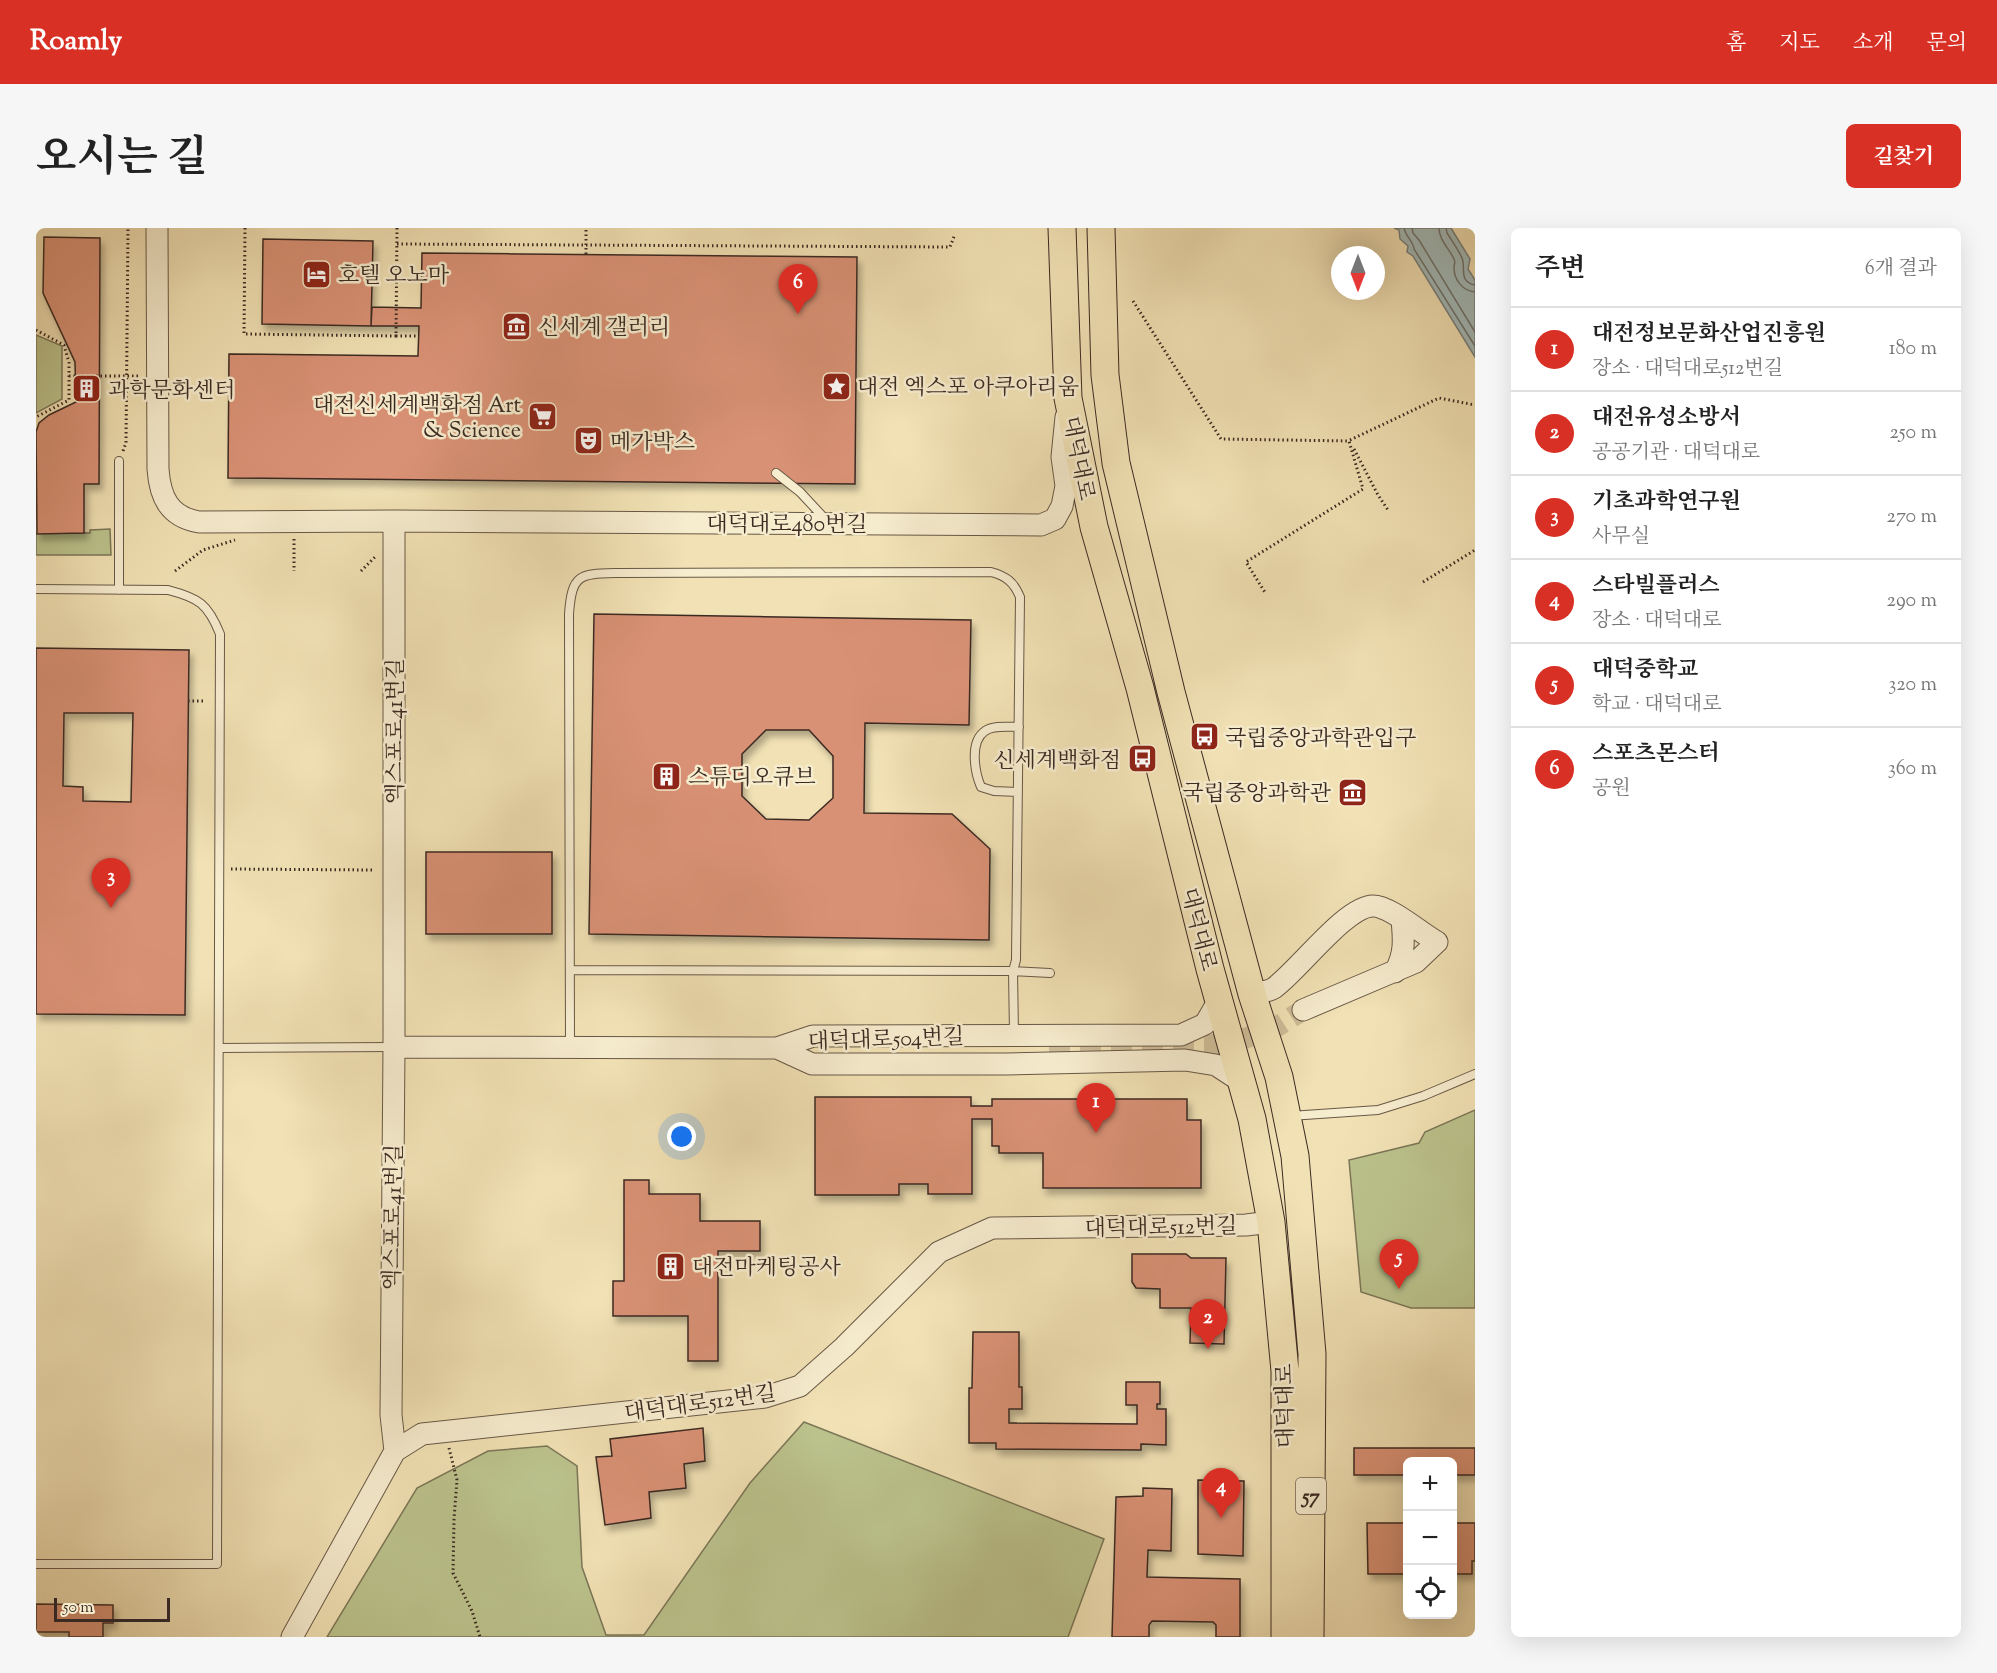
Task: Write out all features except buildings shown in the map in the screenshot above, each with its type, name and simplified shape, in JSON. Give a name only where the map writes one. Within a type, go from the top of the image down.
[{"type":"main road","name":"대덕대로","points":[[1062,228],[1068,399],[1094,527],[1140,688],[1219,1000],[1252,1119],[1271,1222],[1285,1371],[1285,1637]]},
{"type":"main road","name":"대덕대로","points":[[1101,228],[1105,375],[1116,463],[1171,692],[1252,994],[1279,1077],[1295,1156],[1312,1354],[1310,1637]]},
{"type":"street","points":[[157,228],[158,469],[160,488],[175,513],[185,520],[199,522],[394,521]]},
{"type":"street","name":"대덕대로480번길","points":[[394,521],[1041,525],[1055,519],[1062,506],[1066,486],[1062,457],[1068,399]]},
{"type":"street","name":"엑스포로41번길","points":[[394,521],[391,1415],[394,1451]]},
{"type":"street","points":[[1252,994],[1272,989],[1301,965],[1346,918],[1373,906],[1390,911],[1437,942],[1416,962],[1303,1010]]},
{"type":"street","points":[[1395,972],[1402,959],[1405,945],[1402,920]]},
{"type":"street","name":"대덕대로504번길","points":[[394,1047],[777,1048],[813,1036],[1014,1035],[1054,1040],[1182,1035],[1204,1024],[1219,1000]]},
{"type":"street","points":[[777,1048],[1073,1041],[1076,1054],[1065,1063]]},
{"type":"street","points":[[777,1048],[812,1064],[1185,1060],[1215,1065],[1242,1082]]},
{"type":"street","name":"대덕대로512번길","points":[[292,1637],[394,1451],[422,1434],[765,1397],[800,1386],[844,1347],[939,1252],[992,1228],[1246,1225],[1271,1222]]},
{"type":"lane","points":[[119,461],[119,590]]},
{"type":"lane","points":[[776,473],[794,487],[829,524]]},
{"type":"lane","points":[[570,1047],[569,614],[573,585],[588,574],[991,572],[1002,575],[1012,582],[1020,597],[1016,960],[1013,971],[1014,1035]]},
{"type":"lane","points":[[36,589],[168,590],[188,595],[204,605],[213,617],[220,634],[217,1564],[36,1564]]},
{"type":"lane","points":[[1018,792],[994,791],[981,787],[976,775],[976,745],[979,737],[986,730],[999,727],[1019,727]]},
{"type":"lane","points":[[570,970],[1050,973]]},
{"type":"lane","points":[[219,1048],[394,1047]]},
{"type":"lane","points":[[1287,1116],[1378,1110],[1423,1096],[1475,1074]]},
{"type":"path","points":[[119,461],[126,443],[128,228]]},
{"type":"path","points":[[245,228],[244,334],[416,336]]},
{"type":"path","points":[[396,336],[397,228]]},
{"type":"path","points":[[586,228],[586,254]]},
{"type":"path","points":[[397,244],[950,247],[955,234]]},
{"type":"path","points":[[1133,301],[1221,439],[1349,441],[1439,399],[1475,405]]},
{"type":"path","points":[[36,330],[64,345],[69,363],[69,400],[36,417]]},
{"type":"path","points":[[69,376],[138,376]]},
{"type":"path","points":[[1349,441],[1388,510]]},
{"type":"path","points":[[1266,594],[1246,562],[1363,489],[1349,441]]},
{"type":"path","points":[[175,571],[203,550],[240,539]]},
{"type":"path","points":[[294,539],[294,571]]},
{"type":"path","points":[[1423,582],[1475,550]]},
{"type":"path","points":[[361,571],[376,556]]},
{"type":"path","points":[[188,701],[204,701]]},
{"type":"path","points":[[231,869],[374,870]]},
{"type":"path","points":[[445,1431],[457,1480],[453,1573],[472,1611],[480,1637]]},
{"type":"green space","points":[[36,335],[62,346],[62,399],[36,413]]},
{"type":"green space","points":[[110,529],[111,555],[36,555],[36,533],[90,533],[90,530]]},
{"type":"green space","points":[[1475,1110],[1475,1308],[1411,1308],[1361,1292],[1349,1160],[1419,1143],[1425,1132]]},
{"type":"green space","points":[[804,1422],[1104,1539],[1068,1637],[327,1637],[417,1488],[488,1451],[547,1446],[577,1466],[582,1567],[606,1635],[644,1635],[750,1483]]},
{"type":"water","points":[[1394,228],[1451,228],[1470,259],[1468,269],[1475,280],[1475,357],[1413,256],[1407,252],[1408,246],[1400,239],[1399,230]]},
{"type":"tunnel","points":[[1049,1046],[1206,1046],[1246,1038],[1278,1026],[1303,1010]]},
{"type":"place","name":"호텔 오노마","points":[[317,274]]},
{"type":"place","name":"스포츠몬스터","points":[[798,314]]},
{"type":"place","name":"신세계 갤러리","points":[[517,326]]},
{"type":"place","name":"대전 엑스포 아쿠아리움","points":[[836,386]]},
{"type":"place","name":"과학문화센터","points":[[87,389]]},
{"type":"place","name":"대전신세계백화점 Art & Science","points":[[542,417]]},
{"type":"place","name":"메가박스","points":[[589,441]]},
{"type":"place","name":"국립중앙과학관입구","points":[[1204,737]]},
{"type":"place","name":"신세계백화점","points":[[1142,759]]},
{"type":"place","name":"스튜디오큐브","points":[[667,776]]},
{"type":"place","name":"국립중앙과학관","points":[[1352,792]]},
{"type":"place","name":"기초과학연구원","points":[[111,908]]},
{"type":"place","name":"대전정보문화산업진흥원","points":[[1096,1133]]},
{"type":"place","name":"대전마케팅공사","points":[[671,1266]]},
{"type":"place","name":"대덕중학교","points":[[1399,1289]]},
{"type":"place","name":"대전유성소방서","points":[[1208,1349]]},
{"type":"place","name":"스타빌플러스","points":[[1221,1518]]}]
